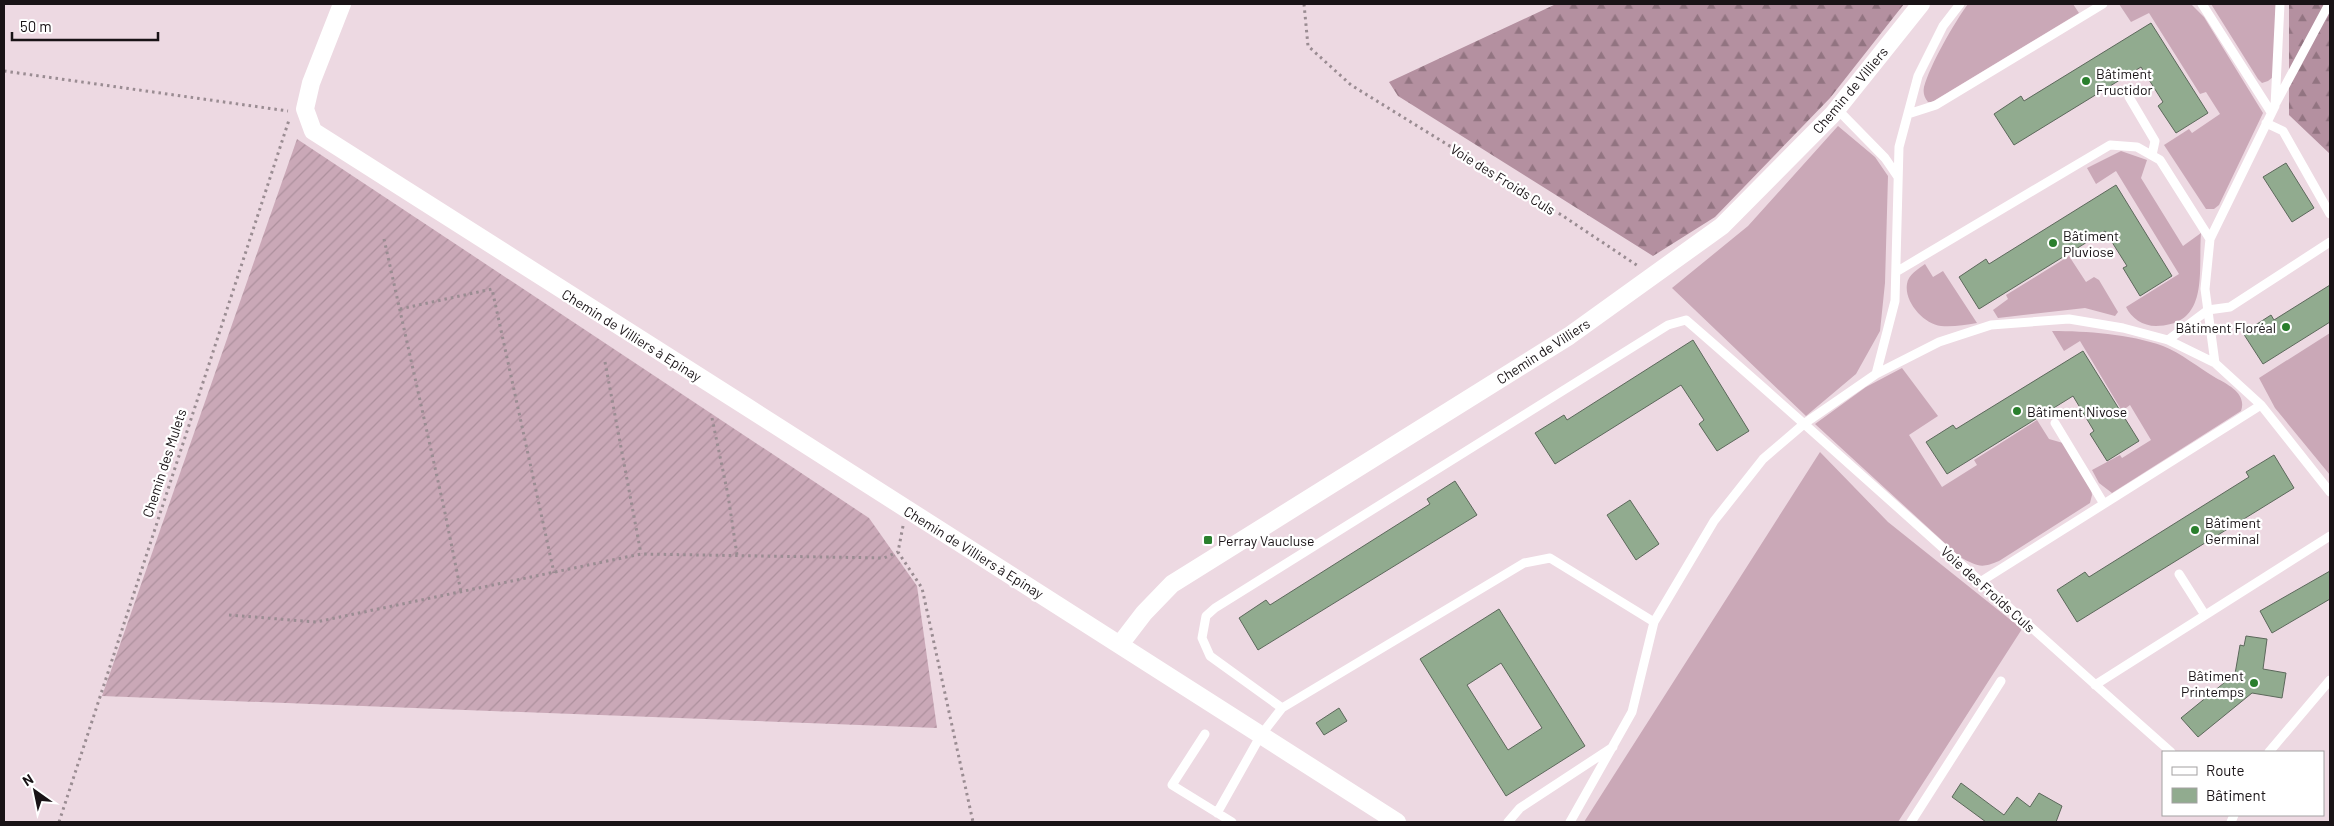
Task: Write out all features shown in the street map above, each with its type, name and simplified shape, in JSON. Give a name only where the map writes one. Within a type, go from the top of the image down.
[{"type":"street","points":[[298,110],[311,83],[342,4]]},
{"type":"street","name":"Chemin de Villiers","points":[[1120,643],[1144,613],[1172,584],[1569,336],[1722,226],[1837,109],[1921,4]]},
{"type":"street","name":"Chemin de Villiers à Epinay","points":[[298,110],[313,131],[909,511],[1120,643],[1397,822]]},
{"type":"lane","points":[[1876,374],[1895,301],[1899,147],[1918,76],[1942,26],[1960,4]]},
{"type":"lane","points":[[1908,114],[1936,105],[2103,4]]},
{"type":"lane","points":[[2202,4],[2273,109]]},
{"type":"lane","points":[[2273,109],[2280,4]]},
{"type":"lane","points":[[2215,363],[2205,289],[2210,239],[2273,109],[2329,4]]},
{"type":"lane","points":[[2128,97],[2155,141],[2152,155]]},
{"type":"lane","points":[[1837,109],[1885,158],[1898,177]]},
{"type":"lane","points":[[2266,123],[2283,131],[2330,214]]},
{"type":"lane","points":[[1896,272],[2110,145],[2137,147],[2160,160],[2210,239]]},
{"type":"lane","points":[[2168,340],[2208,310],[2230,307],[2330,242]]},
{"type":"lane","points":[[1570,822],[1615,746],[1632,712],[1654,622],[1714,521],[1763,459],[1805,424],[1876,374],[1939,342],[1991,325],[2069,319],[2123,328],[2168,340],[2215,363],[2261,405],[2330,492]]},
{"type":"lane","name":"Voie des Froids Culs","points":[[1282,708],[1210,656],[1202,638],[1206,616],[1215,608],[1668,325],[1686,320],[2171,751]]},
{"type":"lane","points":[[1980,582],[2261,405]]},
{"type":"lane","points":[[2054,423],[2104,504]]},
{"type":"lane","points":[[2095,685],[2330,536]]},
{"type":"lane","points":[[1217,813],[1262,735],[1282,708],[1524,563],[1550,558],[1654,622]]},
{"type":"lane","points":[[2179,574],[2205,615]]},
{"type":"lane","points":[[2270,751],[2330,680]]},
{"type":"lane","points":[[1911,822],[2001,681]]},
{"type":"lane","points":[[1205,734],[1172,785],[1232,822]]},
{"type":"lane","points":[[1508,822],[1520,808],[1615,746]]},
{"type":"path","name":"Voie des Froids Culs","points":[[1304,4],[1308,46],[1350,85],[1563,216],[1653,276]]},
{"type":"path","points":[[4,71],[298,110]]},
{"type":"path","name":"Chemin des Mulets","points":[[60,822],[99,698],[298,110]]},
{"type":"path","points":[[384,239],[460,592]]},
{"type":"path","points":[[400,309],[492,290],[554,573]]},
{"type":"path","points":[[605,362],[641,554]]},
{"type":"path","points":[[712,418],[728,495],[737,555]]},
{"type":"path","points":[[909,511],[904,523],[898,552],[922,588],[973,822]]},
{"type":"path","points":[[229,615],[316,622],[641,554],[884,558],[898,552]]},
{"type":"shaded area","points":[[1968,4],[2073,4],[2079,13],[1932,102],[1928,102],[1925,97],[1924,87],[1931,67]]},
{"type":"shaded area","points":[[2119,4],[2191,4],[2204,17],[2263,113],[2219,205],[2214,209],[2206,209],[2164,145],[2189,129],[2192,133],[2220,114],[2206,92],[2200,94],[2149,13],[2131,22]]},
{"type":"shaded area","points":[[2211,4],[2276,4],[2273,77],[2268,81],[2262,83],[2258,79]]},
{"type":"shaded area","points":[[1838,126],[1875,157],[1888,176],[1885,283],[1880,331],[1856,374],[1806,416],[1672,288],[1748,226]]},
{"type":"shaded area","points":[[297,139],[869,518],[917,586],[937,728],[102,696]]},
{"type":"shaded area","points":[[2121,151],[2147,160],[2141,178],[2183,246],[2201,233],[2198,294],[2193,306],[2185,317],[2173,323],[2156,326],[2147,325],[2134,318],[2126,307],[2179,274],[2116,171],[2096,184],[2087,168]]},
{"type":"shaded area","points":[[2069,256],[2086,282],[2094,277],[2099,280],[2118,312],[2115,316],[2085,308],[1998,318],[1993,310],[2008,299],[2006,295]]},
{"type":"shaded area","points":[[1925,264],[1933,277],[1943,271],[1977,323],[1941,326],[1928,321],[1916,311],[1909,298],[1907,284],[1911,275]]},
{"type":"shaded area","points":[[2052,331],[2108,334],[2163,346],[2236,391],[2241,400],[2241,411],[2112,493],[2099,483],[2092,470],[2120,455],[2122,458],[2151,440],[2130,405],[2122,411],[2080,341],[2064,351]]},
{"type":"shaded area","points":[[2330,333],[2330,475],[2275,408],[2259,378]]},
{"type":"shaded area","points":[[1902,368],[1938,416],[1909,435],[1942,487],[1977,465],[1974,460],[2037,420],[2049,439],[2063,443],[2091,487],[2090,503],[1999,561],[1983,566],[1971,563],[1960,557],[1815,424],[1866,387]]},
{"type":"shaded area","points":[[1820,452],[1888,522],[2022,629],[1898,822],[1584,822]]},
{"type":"green space","points":[[1556,4],[1904,4],[1830,98],[1715,217],[1653,256],[1398,96],[1389,82]]},
{"type":"green space","points":[[2289,4],[2330,4],[2330,154],[2289,115]]},
{"type":"building","name":"Bâtiment Fructidor","points":[[2151,23],[2208,113],[2176,133],[2158,106],[2163,102],[2141,67],[2014,145],[1994,114],[2021,96],[2024,101]]},
{"type":"building","points":[[2286,163],[2314,208],[2292,222],[2263,177]]},
{"type":"building","name":"Bâtiment Pluviose","points":[[2116,185],[2172,276],[2140,296],[2123,268],[2127,266],[2105,231],[1979,309],[1959,277],[1986,259],[1989,264]]},
{"type":"building","name":"Bâtiment Floréal","points":[[2330,285],[2330,322],[2263,364],[2243,333],[2271,315],[2274,320]]},
{"type":"building","points":[[1693,340],[1749,431],[1717,451],[1699,424],[1704,420],[1681,385],[1555,464],[1535,433],[1564,415],[1567,420]]},
{"type":"building","name":"Bâtiment Nivose","points":[[2083,351],[2139,441],[2107,461],[2090,434],[2094,431],[2073,396],[1947,474],[1926,442],[1953,425],[1956,429]]},
{"type":"building","name":"Bâtiment Germinal","points":[[2274,455],[2294,488],[2077,622],[2057,590],[2085,572],[2089,577],[2249,477],[2246,472]]},
{"type":"building","points":[[1455,481],[1477,515],[1258,650],[1239,618],[1266,600],[1270,605],[1430,504],[1427,499]]},
{"type":"building","points":[[1630,500],[1659,544],[1636,560],[1607,515]]},
{"type":"building","points":[[2330,571],[2330,599],[2272,633],[2260,611]]},
{"type":"building","points":[[1499,609],[1585,746],[1506,796],[1420,659]],"holes":[[[1501,663],[1542,728],[1508,750],[1467,685]]]},
{"type":"building","name":"Bâtiment Printemps","points":[[2246,636],[2267,639],[2263,669],[2286,673],[2282,698],[2252,693],[2198,737],[2181,718],[2235,674],[2240,645],[2244,646]]},
{"type":"building","points":[[1339,708],[1347,721],[1324,735],[1316,723]]},
{"type":"building","points":[[1961,783],[2004,815],[2017,797],[2030,807],[2039,793],[2062,806],[2056,822],[1986,822],[1952,797]]},
{"type":"place","name":"Bâtiment Fructidor","points":[[2086,81]]},
{"type":"place","name":"Bâtiment Pluviose","points":[[2053,243]]},
{"type":"place","name":"Bâtiment Floréal","points":[[2286,327]]},
{"type":"place","name":"Bâtiment Nivose","points":[[2017,411]]},
{"type":"place","name":"Bâtiment Germinal","points":[[2195,530]]},
{"type":"place","name":"Perray Vaucluse","points":[[1208,540]]},
{"type":"place","name":"Bâtiment Printemps","points":[[2254,683]]}]
